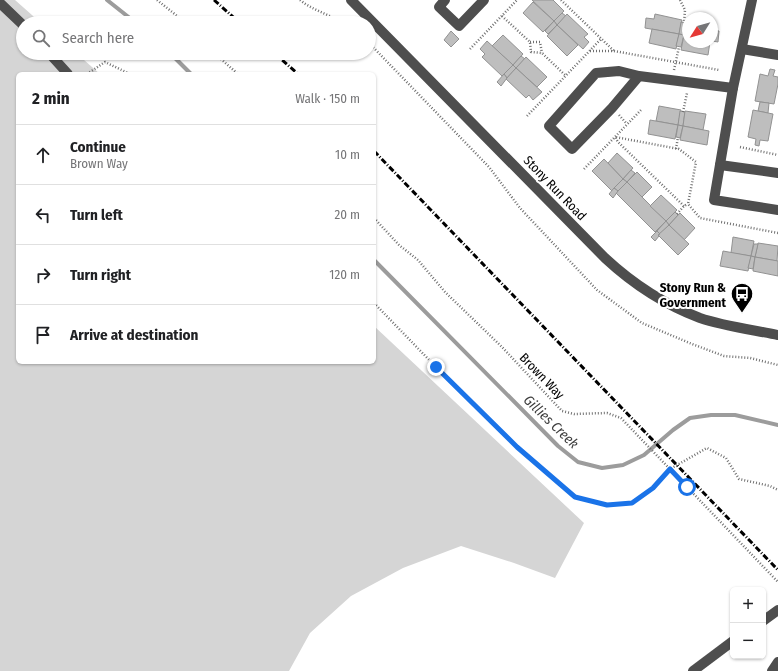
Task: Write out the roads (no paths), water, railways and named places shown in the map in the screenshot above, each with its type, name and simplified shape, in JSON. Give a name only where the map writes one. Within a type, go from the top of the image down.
[{"type":"street","name":"Stony Run Road","points":[[351,0],[367,16]]},
{"type":"street","points":[[445,0],[439,7],[459,26],[484,0]]},
{"type":"street","points":[[752,0],[733,88],[714,200],[778,210]]},
{"type":"street","points":[[0,3],[16,17]]},
{"type":"street","name":"Stony Run Road","points":[[376,25],[605,258],[646,291],[671,306],[702,318],[778,334]]},
{"type":"street","points":[[742,49],[778,55]]},
{"type":"street","points":[[54,60],[65,72]]},
{"type":"street","points":[[639,76],[612,108],[572,149],[549,126],[596,73],[619,70],[639,76],[733,88]]},
{"type":"street","points":[[720,165],[778,174]]},
{"type":"street","points":[[766,619],[778,610]]},
{"type":"street","points":[[693,671],[730,643]]},
{"type":"street","points":[[772,671],[778,662]]},
{"type":"waterway","name":"Gillies Creek","points":[[107,0],[127,16]]},
{"type":"waterway","name":"Gillies Creek","points":[[177,60],[189,72]]},
{"type":"waterway","name":"Gillies Creek","points":[[376,262],[558,446],[578,462],[602,468],[623,465],[644,455],[673,430],[690,418],[711,415],[735,415],[778,425]]},
{"type":"railway","points":[[214,0],[232,16]]},
{"type":"railway","points":[[282,60],[296,72]]},
{"type":"railway","points":[[376,153],[778,570]]},
{"type":"place","name":"Stony Run & Government","points":[[742,314]]}]
